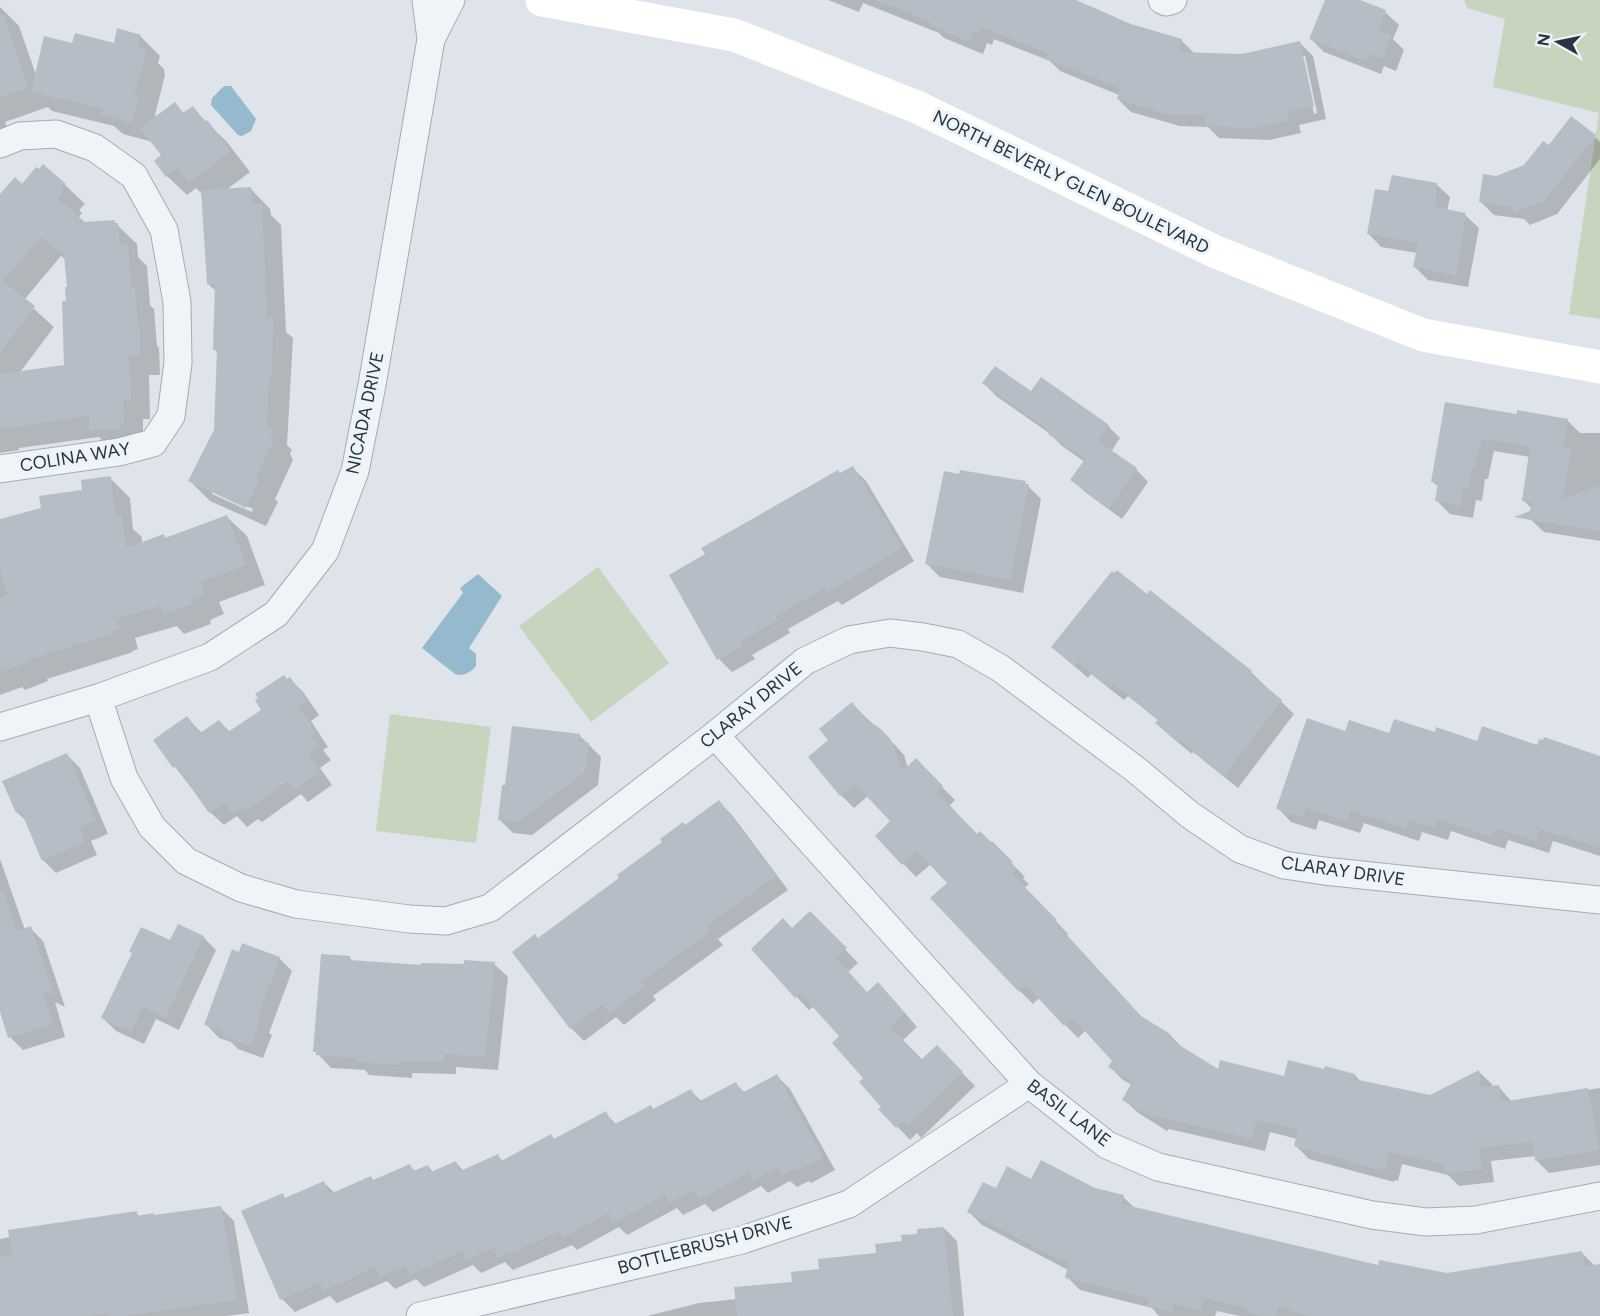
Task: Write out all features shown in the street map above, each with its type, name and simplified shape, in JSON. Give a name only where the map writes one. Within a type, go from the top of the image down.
[{"type":"main road","name":"NORTH BEVERLY GLEN BOULEVARD","points":[[542,0],[734,35],[917,107],[1216,252],[1423,335],[1600,367]]},
{"type":"street","name":"NICADA DRIVE","points":[[0,727],[98,698],[210,657],[276,614],[324,551],[355,471],[372,385],[431,39],[426,0]]},
{"type":"street","name":"NICADA DRIVE","points":[[431,39],[452,0]]},
{"type":"street","points":[[1162,0],[1166,2],[1173,0]]},
{"type":"street","name":"COLINA WAY","points":[[0,144],[20,136],[56,134],[95,148],[134,176],[164,230],[177,302],[178,363],[171,416],[153,443],[119,452],[0,469]]},
{"type":"street","name":"CLARAY DRIVE","points":[[98,698],[124,778],[152,827],[186,861],[241,888],[296,904],[418,920],[446,921],[490,908],[715,735],[805,661],[849,640],[890,633],[958,644],[1000,668],[1135,769],[1190,815],[1240,849],[1284,865],[1324,871],[1600,900]]},
{"type":"street","name":"BASIL LANE","points":[[715,735],[1029,1084],[1107,1144],[1158,1167],[1372,1215],[1426,1222],[1476,1220],[1600,1196]]},
{"type":"street","name":"BOTTLEBRUSH DRIVE","points":[[420,1316],[742,1240],[849,1204],[1029,1084]]},
{"type":"green space","points":[[1464,0],[1600,0],[1600,319],[1569,314],[1599,113],[1493,87],[1505,19],[1467,8]]},
{"type":"green space","points":[[598,567],[669,663],[591,722],[519,626]]},
{"type":"green space","points":[[390,714],[491,727],[476,843],[376,831]]},
{"type":"water","points":[[224,86],[231,86],[256,119],[251,131],[242,136],[238,135],[211,105],[212,98]]},
{"type":"water","points":[[478,574],[502,596],[469,648],[476,654],[476,666],[467,673],[458,675],[422,648],[463,593],[460,588]]},
{"type":"building","points":[[877,0],[1076,0],[1131,24],[1182,39],[1178,52],[1242,54],[1300,41],[1314,106],[1287,112],[1289,120],[1255,128],[1205,126],[1205,115],[1165,114],[1117,99],[1120,89],[1045,58],[1047,53],[981,27],[978,33],[974,31],[970,42],[929,25],[931,22]]},
{"type":"building","points":[[1325,0],[1360,0],[1386,10],[1379,30],[1391,35],[1383,59],[1370,54],[1367,62],[1309,39]]},
{"type":"building","points":[[4,14],[28,88],[0,97],[0,15]]},
{"type":"building","points":[[117,28],[141,35],[138,46],[145,48],[144,53],[146,54],[135,95],[139,96],[132,123],[101,115],[103,109],[31,92],[44,36],[72,43],[75,33],[114,43]]},
{"type":"building","points":[[175,102],[183,113],[193,106],[231,151],[189,183],[177,168],[166,177],[154,161],[161,155],[140,128]]},
{"type":"building","points":[[1571,116],[1596,135],[1544,201],[1515,212],[1513,207],[1479,202],[1483,174],[1496,176],[1524,165],[1543,141],[1549,145]]},
{"type":"building","points":[[43,164],[66,184],[58,199],[85,222],[115,220],[115,223],[118,223],[120,243],[128,244],[131,288],[135,288],[138,327],[140,327],[140,355],[129,356],[131,400],[123,400],[124,425],[120,425],[121,429],[89,430],[89,416],[0,429],[0,374],[64,365],[62,301],[66,301],[65,287],[67,287],[64,256],[41,237],[3,281],[35,306],[0,353],[0,194],[15,177],[22,184],[36,167],[39,169]]},
{"type":"building","points":[[1392,175],[1437,183],[1435,207],[1466,213],[1456,275],[1413,267],[1418,243],[1367,234],[1375,189],[1388,191]]},
{"type":"building","points":[[251,187],[252,204],[262,204],[267,317],[273,317],[272,377],[269,377],[267,426],[273,429],[271,438],[274,439],[246,508],[188,481],[214,430],[217,350],[213,350],[215,284],[207,284],[201,190]]},
{"type":"building","points":[[995,366],[1031,391],[1041,377],[1109,425],[1098,441],[1137,468],[1109,508],[1070,480],[1085,459],[1048,434],[1050,431],[982,383]]},
{"type":"building","points":[[1445,402],[1517,414],[1517,410],[1568,419],[1563,448],[1571,449],[1563,499],[1600,485],[1600,531],[1514,517],[1530,511],[1532,502],[1522,501],[1530,446],[1482,439],[1475,467],[1472,466],[1469,488],[1463,487],[1460,506],[1435,501],[1438,483],[1431,482]]},
{"type":"building","points":[[853,466],[902,548],[827,593],[825,588],[776,616],[778,620],[740,642],[743,646],[717,660],[669,575],[705,554],[701,548],[838,470],[840,473]]},
{"type":"building","points":[[960,470],[1026,481],[1025,484],[1029,484],[1010,580],[925,564],[944,471],[959,474]]},
{"type":"building","points":[[111,476],[115,516],[122,516],[126,548],[164,534],[165,538],[227,515],[246,565],[201,582],[205,594],[191,600],[192,604],[163,615],[160,606],[116,619],[119,629],[113,631],[114,633],[28,660],[29,662],[0,672],[0,598],[7,595],[0,569],[0,519],[41,508],[39,496],[82,490],[81,480]]},
{"type":"building","points":[[1117,570],[1147,594],[1150,590],[1252,671],[1250,674],[1282,700],[1224,776],[1155,723],[1158,720],[1114,684],[1110,688],[1077,662],[1074,666],[1051,647],[1112,571],[1114,573]]},
{"type":"building","points":[[284,675],[287,679],[290,677],[307,701],[299,707],[316,733],[311,736],[319,747],[308,754],[320,772],[294,790],[288,781],[247,810],[245,807],[233,815],[225,803],[209,813],[176,766],[173,768],[153,740],[187,716],[200,733],[219,720],[228,732],[261,710],[255,700],[258,698],[255,694]]},
{"type":"building","points":[[852,702],[865,718],[882,730],[891,740],[903,771],[916,758],[943,786],[937,792],[977,834],[980,831],[1013,862],[1011,864],[1017,870],[1012,874],[1057,920],[1055,922],[1141,1016],[1170,1034],[1168,1038],[1218,1069],[1220,1060],[1284,1076],[1288,1060],[1324,1069],[1325,1066],[1355,1074],[1354,1079],[1430,1095],[1479,1070],[1481,1087],[1499,1085],[1501,1102],[1588,1088],[1599,1150],[1535,1161],[1532,1142],[1479,1148],[1482,1169],[1445,1174],[1443,1164],[1389,1152],[1385,1169],[1381,1170],[1294,1146],[1298,1130],[1257,1120],[1252,1139],[1155,1116],[1154,1119],[1122,1100],[1132,1082],[1108,1067],[1112,1061],[1073,1018],[1064,1026],[1026,985],[1019,992],[930,898],[947,883],[917,851],[902,865],[875,836],[890,821],[855,784],[840,796],[808,757],[828,740],[819,729]]},
{"type":"building","points":[[1307,718],[1345,731],[1349,720],[1389,733],[1394,719],[1435,732],[1436,727],[1477,741],[1482,726],[1537,745],[1539,739],[1543,740],[1544,737],[1600,756],[1600,848],[1540,829],[1536,841],[1495,828],[1492,837],[1438,819],[1435,828],[1409,820],[1406,829],[1351,811],[1347,821],[1306,808],[1303,818],[1276,809]]},
{"type":"building","points":[[512,726],[580,734],[579,742],[589,743],[585,772],[518,822],[498,820]]},
{"type":"building","points":[[67,753],[96,820],[79,828],[85,842],[42,861],[21,811],[16,813],[2,781]]},
{"type":"building","points":[[719,800],[776,876],[706,926],[711,931],[641,982],[644,987],[610,1013],[603,1004],[570,1029],[512,952],[535,934],[538,938],[619,878],[617,875],[662,842],[660,839],[683,822],[685,825]]},
{"type":"building","points":[[4,891],[17,931],[31,926],[54,996],[43,991],[53,1024],[8,1038],[0,1012],[0,892]]},
{"type":"building","points":[[810,911],[847,948],[836,958],[867,992],[878,982],[905,1013],[890,1027],[922,1059],[937,1045],[963,1072],[907,1126],[903,1121],[896,1128],[878,1109],[881,1107],[859,1082],[863,1078],[832,1043],[839,1036],[800,993],[795,998],[751,949],[783,918],[792,928]]},
{"type":"building","points":[[178,924],[204,936],[165,1018],[143,1007],[131,1032],[101,1018],[132,953],[129,952],[141,927],[170,940]]},
{"type":"building","points":[[242,943],[280,957],[250,1046],[223,1036],[224,1032],[204,1025],[232,949],[239,952]]},
{"type":"building","points":[[321,954],[350,956],[350,960],[421,965],[421,963],[464,964],[464,960],[495,962],[485,1057],[444,1054],[443,1062],[400,1061],[399,1065],[355,1062],[355,1058],[316,1055],[316,1052],[313,1052]]},
{"type":"building","points":[[777,1074],[823,1157],[783,1175],[778,1167],[753,1181],[749,1173],[699,1199],[694,1190],[669,1203],[665,1195],[613,1223],[608,1213],[563,1238],[560,1231],[498,1258],[494,1248],[466,1261],[462,1251],[410,1275],[405,1266],[380,1277],[376,1267],[323,1291],[319,1283],[280,1300],[241,1211],[283,1193],[285,1198],[324,1181],[330,1194],[371,1176],[373,1180],[410,1164],[413,1171],[428,1165],[431,1172],[456,1161],[460,1171],[498,1154],[501,1161],[551,1134],[554,1139],[606,1111],[613,1125],[651,1105],[653,1109],[691,1089],[698,1102],[736,1082],[742,1093]]},
{"type":"building","points":[[1041,1160],[1095,1188],[1124,1195],[1122,1204],[1378,1265],[1379,1260],[1447,1273],[1582,1251],[1585,1266],[1600,1264],[1600,1316],[1310,1316],[1278,1307],[1276,1316],[1262,1316],[1246,1312],[1247,1308],[1204,1298],[1201,1311],[1174,1304],[1172,1312],[1147,1306],[1149,1299],[1065,1278],[1069,1262],[1058,1259],[967,1212],[983,1182],[996,1188],[1007,1166],[1031,1179]]},
{"type":"building","points":[[221,1206],[237,1300],[124,1316],[108,1316],[108,1313],[86,1316],[0,1316],[0,1256],[12,1254],[8,1230],[137,1211],[137,1216],[153,1213],[154,1215]]},
{"type":"building","points":[[944,1227],[953,1316],[737,1316],[734,1287],[792,1282],[791,1272],[819,1269],[818,1259],[876,1253],[875,1244],[902,1241],[901,1235],[917,1234],[917,1229]]}]
